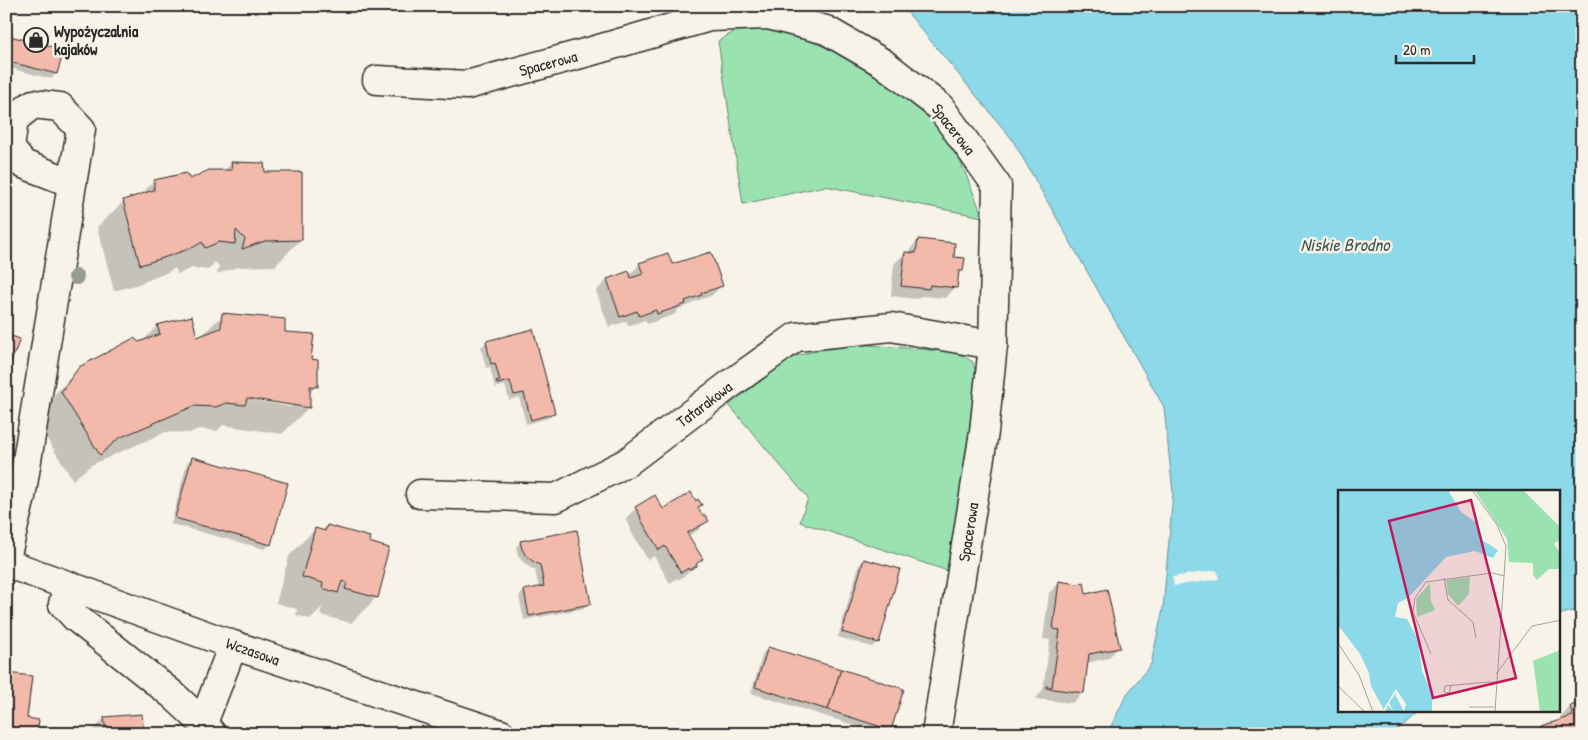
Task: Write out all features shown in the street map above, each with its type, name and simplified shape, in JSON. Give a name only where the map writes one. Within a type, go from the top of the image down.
[{"type":"street","name":"Spacerowa","points":[[377,80],[467,85],[709,17],[768,15],[826,30],[883,63],[940,107],[997,186],[993,345],[984,432],[936,734]]},
{"type":"street","points":[[6,558],[21,497],[72,183]]},
{"type":"street","name":"Tatarakowa","points":[[420,494],[556,498],[626,463],[796,337],[891,327],[993,345]]},
{"type":"street","name":"Wczasowa","points":[[6,563],[232,645],[501,734]]},
{"type":"street","points":[[68,586],[62,604],[75,617],[173,695],[207,728],[232,645]]},
{"type":"green space","points":[[748,24],[797,35],[872,67],[951,138],[983,217],[825,186],[743,204],[718,41]]},
{"type":"green space","points":[[844,343],[956,352],[973,362],[977,378],[948,571],[800,522],[808,498],[729,405],[792,357]]},
{"type":"water","name":"Niskie Brodno","points":[[902,6],[1582,6],[1582,608],[1560,615],[1560,490],[1338,490],[1338,712],[1418,712],[1393,734],[1107,734],[1127,694],[1151,664],[1163,609],[1173,493],[1164,407],[1012,139]]},
{"type":"pier","points":[[1217,570],[1219,579],[1174,586],[1172,577]]},
{"type":"building","points":[[6,35],[64,50],[57,74],[6,61]]},
{"type":"building","points":[[231,162],[264,163],[265,172],[302,172],[302,240],[265,241],[242,249],[245,239],[236,230],[235,244],[219,242],[205,248],[202,242],[194,247],[140,265],[123,200],[154,190],[154,180],[186,173],[190,179],[209,170],[232,170]]},
{"type":"building","points":[[918,239],[955,243],[954,257],[965,258],[963,271],[959,271],[957,288],[930,285],[929,289],[901,286],[905,252],[916,253]]},
{"type":"building","points":[[711,252],[723,286],[701,293],[702,295],[685,301],[686,304],[657,314],[656,310],[639,316],[637,311],[620,317],[607,279],[629,271],[631,278],[643,274],[639,263],[668,253],[672,264]]},
{"type":"building","points":[[222,313],[285,319],[285,332],[314,334],[311,359],[318,360],[318,387],[310,386],[310,408],[247,398],[245,405],[226,403],[216,407],[194,406],[119,438],[100,455],[61,392],[79,367],[134,338],[139,342],[160,334],[157,325],[192,316],[197,337],[221,328]]},
{"type":"building","points":[[533,329],[555,413],[531,420],[524,393],[514,395],[510,381],[497,384],[496,382],[500,381],[495,363],[491,364],[486,341]]},
{"type":"building","points":[[6,334],[20,339],[6,375]]},
{"type":"building","points":[[192,457],[288,483],[271,545],[175,518]]},
{"type":"building","points":[[691,492],[696,501],[698,499],[702,505],[698,507],[702,515],[705,515],[709,521],[687,533],[703,559],[696,564],[697,566],[689,570],[688,568],[681,573],[665,546],[659,550],[635,507],[655,495],[663,509]]},
{"type":"building","points":[[327,525],[370,537],[369,542],[389,548],[378,598],[345,589],[347,583],[342,581],[338,593],[322,588],[323,583],[302,577],[315,528],[325,531]]},
{"type":"building","points":[[577,530],[591,604],[529,616],[524,590],[544,586],[540,565],[526,556],[520,541]]},
{"type":"building","points":[[864,559],[900,569],[879,643],[842,632]]},
{"type":"building","points":[[1059,581],[1078,584],[1084,582],[1086,594],[1107,589],[1120,648],[1089,654],[1084,693],[1046,688],[1046,686],[1052,687],[1060,630],[1053,629]]},
{"type":"building","points":[[768,647],[841,669],[828,710],[755,687]]},
{"type":"building","points":[[841,669],[904,689],[891,730],[828,710]]},
{"type":"building","points":[[8,673],[32,676],[27,718],[39,720],[37,734],[6,734]]},
{"type":"building","points":[[1582,702],[1582,734],[1543,734],[1541,726],[1573,716],[1570,706]]},
{"type":"building","points":[[142,714],[144,734],[106,734],[104,717]]},
{"type":"place","name":"Wypożyczalnia kajaków","points":[[36,40]]}]
